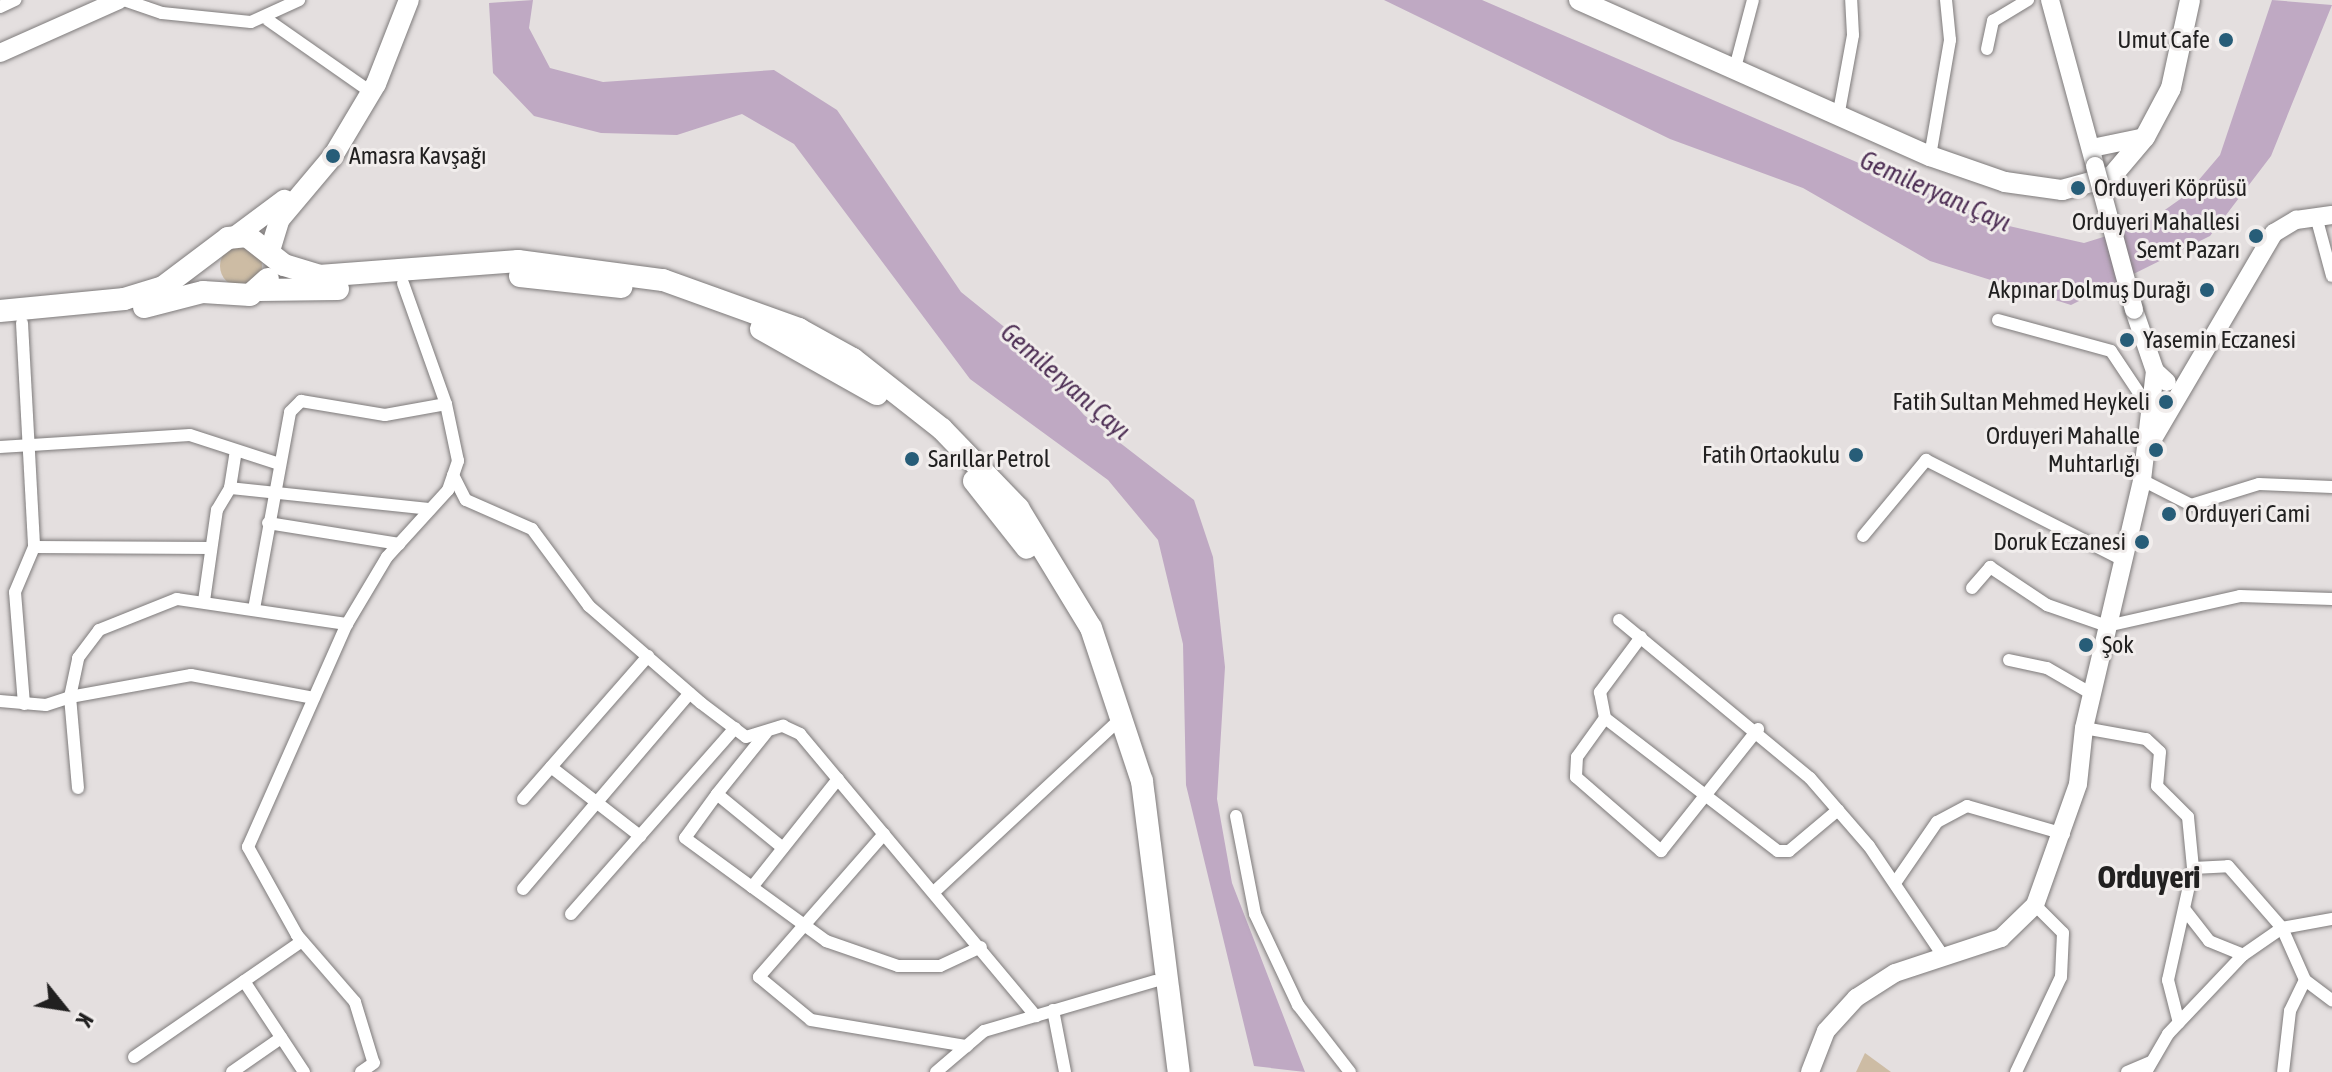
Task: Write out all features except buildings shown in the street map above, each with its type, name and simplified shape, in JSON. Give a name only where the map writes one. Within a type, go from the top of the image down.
[{"type":"highway","points":[[0,311],[124,299],[163,287],[237,235],[256,239],[269,254],[319,276],[518,261],[663,280],[799,329],[853,359],[942,429],[1018,508],[1111,675],[1145,795],[1179,1072]]},
{"type":"highway","points":[[214,252],[211,272],[230,294]]},
{"type":"highway","points":[[259,290],[270,273],[269,254]]},
{"type":"highway","points":[[11,324],[120,313],[203,292],[230,294],[521,276],[666,295],[780,337],[869,388],[960,465],[1018,533],[1084,648],[1114,725],[1167,1072]]},
{"type":"main road","points":[[269,254],[287,208],[358,116],[409,0]]},
{"type":"main road","points":[[1579,0],[1611,6],[1838,117],[1930,156],[2005,182],[2062,190],[2112,176],[2145,137],[2171,88],[2190,0]]},
{"type":"main road","points":[[237,235],[278,206],[358,116]]},
{"type":"street","points":[[0,7],[15,0]]},
{"type":"street","points":[[0,53],[122,0],[175,14],[268,20],[371,92]]},
{"type":"street","points":[[268,20],[299,0]]},
{"type":"street","points":[[1735,68],[1753,0]]},
{"type":"street","points":[[1838,117],[1853,35],[1851,0]]},
{"type":"street","points":[[1930,156],[1950,40],[1946,0]]},
{"type":"street","points":[[1987,49],[1993,21],[2028,0]]},
{"type":"street","points":[[1810,1072],[1826,1031],[1856,998],[1895,973],[2001,938],[2035,905],[2064,834],[2121,559],[2142,480],[2150,402],[2161,377],[2134,310],[2050,0]]},
{"type":"street","points":[[2093,157],[2145,137]]},
{"type":"street","points":[[2147,450],[2274,233],[2296,220],[2324,218],[2332,276]]},
{"type":"street","points":[[361,1072],[373,1062],[355,1002],[302,941],[248,847],[347,624],[399,544],[430,509],[453,475],[458,461],[446,404],[403,283]]},
{"type":"street","points":[[1998,320],[2111,351],[2150,402]]},
{"type":"street","points":[[11,324],[29,442],[34,547],[15,592],[24,704]]},
{"type":"street","points":[[2161,377],[2193,367]]},
{"type":"street","points":[[254,609],[290,412],[301,401],[385,415],[446,404]]},
{"type":"street","points":[[0,447],[29,442],[190,435],[235,455],[279,464]]},
{"type":"street","points":[[204,601],[217,510],[230,488],[235,455]]},
{"type":"street","points":[[1863,536],[1926,460],[2121,559]]},
{"type":"street","points":[[453,475],[466,500],[532,529],[589,606],[746,737],[783,726],[800,734],[1036,1016]]},
{"type":"street","points":[[2142,480],[2191,505],[2259,484],[2332,487]]},
{"type":"street","points":[[230,488],[430,509]]},
{"type":"street","points":[[268,523],[399,544]]},
{"type":"street","points":[[34,547],[211,548]]},
{"type":"street","points":[[1972,588],[1990,567],[2047,605],[2107,626],[2240,596],[2332,599]]},
{"type":"street","points":[[78,788],[70,697],[78,658],[99,630],[177,599],[347,624]]},
{"type":"street","points":[[1619,620],[1758,729],[1838,810],[1895,883],[1944,957]]},
{"type":"street","points":[[1641,637],[1600,692],[1605,718],[1704,797],[1783,853],[1838,810]]},
{"type":"street","points":[[523,799],[648,656]]},
{"type":"street","points":[[2009,660],[2047,668],[2092,694]]},
{"type":"street","points":[[0,701],[24,704],[191,675],[314,698]]},
{"type":"street","points":[[523,889],[690,693]]},
{"type":"street","points":[[1605,718],[1577,757],[1576,777],[1661,851],[1758,729]]},
{"type":"street","points":[[934,892],[1114,725]]},
{"type":"street","points":[[571,914],[735,728]]},
{"type":"street","points":[[2084,728],[2146,739],[2160,752],[2155,779],[2188,817],[2193,868],[2168,980],[2179,1023]]},
{"type":"street","points":[[766,733],[685,838],[826,941],[898,966],[940,966],[981,947]]},
{"type":"street","points":[[551,767],[640,836]]},
{"type":"street","points":[[752,887],[838,779]]},
{"type":"street","points":[[717,794],[783,848]]},
{"type":"street","points":[[1895,883],[1937,822],[1967,806],[2064,834]]},
{"type":"street","points":[[1236,816],[1255,914],[1298,1005],[1350,1072]]},
{"type":"street","points":[[884,834],[759,977],[811,1020],[967,1046]]},
{"type":"street","points":[[2193,868],[2228,866],[2282,928],[2305,980],[2332,1000]]},
{"type":"street","points":[[2016,1072],[2061,977],[2063,933],[2035,905]]},
{"type":"street","points":[[2185,910],[2209,941],[2243,955]]},
{"type":"street","points":[[2127,1072],[2148,1067],[2179,1023],[2243,955],[2282,928],[2332,919]]},
{"type":"street","points":[[134,1057],[302,941]]},
{"type":"street","points":[[2283,1072],[2290,1011],[2305,980]]},
{"type":"street","points":[[244,981],[304,1072]]},
{"type":"street","points":[[936,1072],[984,1031],[1155,981]]},
{"type":"street","points":[[1053,1010],[1065,1072]]},
{"type":"street","points":[[232,1072],[281,1038]]},
{"type":"shaded area","points":[[533,0],[529,28],[550,68],[603,82],[774,70],[837,110],[961,292],[1013,334],[1084,415],[1194,500],[1213,557],[1225,667],[1217,799],[1232,883],[1305,1072],[1254,1066],[1186,785],[1183,644],[1158,540],[1108,480],[970,379],[794,144],[742,114],[677,135],[601,133],[534,116],[493,73],[489,3]]},
{"type":"shaded area","points":[[1384,0],[1482,0],[2009,226],[2084,243],[2145,224],[2186,195],[2220,155],[2272,0],[2332,5],[2271,156],[2210,236],[2071,305],[1930,261],[1803,188],[1670,139]]},
{"type":"shaded area","points":[[241,245],[256,251],[262,266],[256,281],[241,287],[226,281],[220,266],[226,251]]},
{"type":"shaded area","points":[[1865,1053],[1891,1072],[1856,1072]]},
{"type":"place","name":"Umut Cafe","points":[[2226,40]]},
{"type":"place","name":"Amasra Kavşağı","points":[[333,156]]},
{"type":"place","name":"Orduyeri Köprüsü","points":[[2078,188]]},
{"type":"place","name":"Orduyeri Mahallesi Semt Pazarı","points":[[2256,236]]},
{"type":"place","name":"Akpınar Dolmuş Durağı","points":[[2207,290]]},
{"type":"place","name":"Yasemin Eczanesi","points":[[2127,340]]},
{"type":"place","name":"Fatih Sultan Mehmed Heykeli","points":[[2166,402]]},
{"type":"place","name":"Orduyeri Mahalle Muhtarlığı","points":[[2156,450]]},
{"type":"place","name":"Fatih Ortaokulu","points":[[1856,455]]},
{"type":"place","name":"Sarıllar Petrol","points":[[912,459]]},
{"type":"place","name":"Orduyeri Cami","points":[[2169,514]]},
{"type":"place","name":"Doruk Eczanesi","points":[[2142,542]]},
{"type":"place","name":"Şok","points":[[2086,645]]},
{"type":"district","name":"Orduyeri","points":[[2149,877]]},
{"type":"water label","name":"Gemileryanı Çayı","points":[[1935,192]]},
{"type":"water label","name":"Gemileryanı Çayı","points":[[1065,382]]}]
